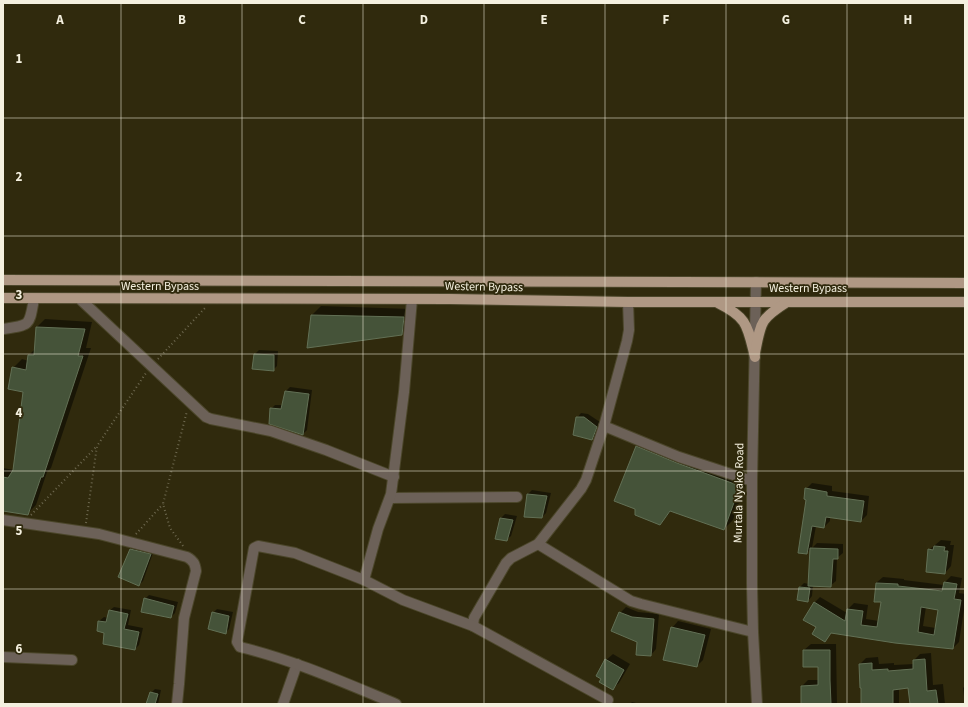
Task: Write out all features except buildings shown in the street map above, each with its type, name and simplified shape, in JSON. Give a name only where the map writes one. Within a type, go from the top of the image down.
[{"type":"main road","name":"Western Bypass","points":[[3,280],[965,283]]},
{"type":"main road","name":"Western Bypass","points":[[3,298],[412,299],[628,302],[965,302]]},
{"type":"main road","points":[[716,302],[736,313],[746,323],[755,357]]},
{"type":"main road","points":[[755,357],[762,323],[771,312],[787,302]]},
{"type":"street","name":"Murtala Nyako Road","points":[[756,282],[752,481],[753,632],[757,704]]},
{"type":"street","points":[[80,298],[200,413],[211,419],[271,431],[326,450],[394,477]]},
{"type":"street","points":[[3,329],[24,326],[28,322],[34,299]]},
{"type":"street","points":[[364,580],[378,529],[391,498],[404,392],[412,299]]},
{"type":"street","points":[[473,626],[474,618],[506,563],[511,558],[538,544],[584,484],[604,426],[627,341],[629,330],[628,302]]},
{"type":"street","points":[[604,426],[679,456],[752,481]]},
{"type":"street","points":[[391,498],[517,497]]},
{"type":"street","points":[[3,520],[85,532],[188,557],[193,560],[196,571],[184,618],[180,684],[176,704]]},
{"type":"street","points":[[538,544],[631,601],[753,632]]},
{"type":"street","points":[[396,704],[297,664],[271,655],[240,648],[237,642],[254,548],[258,546],[295,553],[364,580],[403,600],[473,626],[608,700]]},
{"type":"street","points":[[3,657],[72,660]]},
{"type":"street","points":[[283,704],[297,664]]},
{"type":"path","points":[[23,523],[97,446],[151,366],[214,299]]},
{"type":"path","points":[[129,542],[163,504],[189,402]]},
{"type":"path","points":[[85,532],[97,446]]},
{"type":"path","points":[[163,504],[170,528],[184,547]]}]
